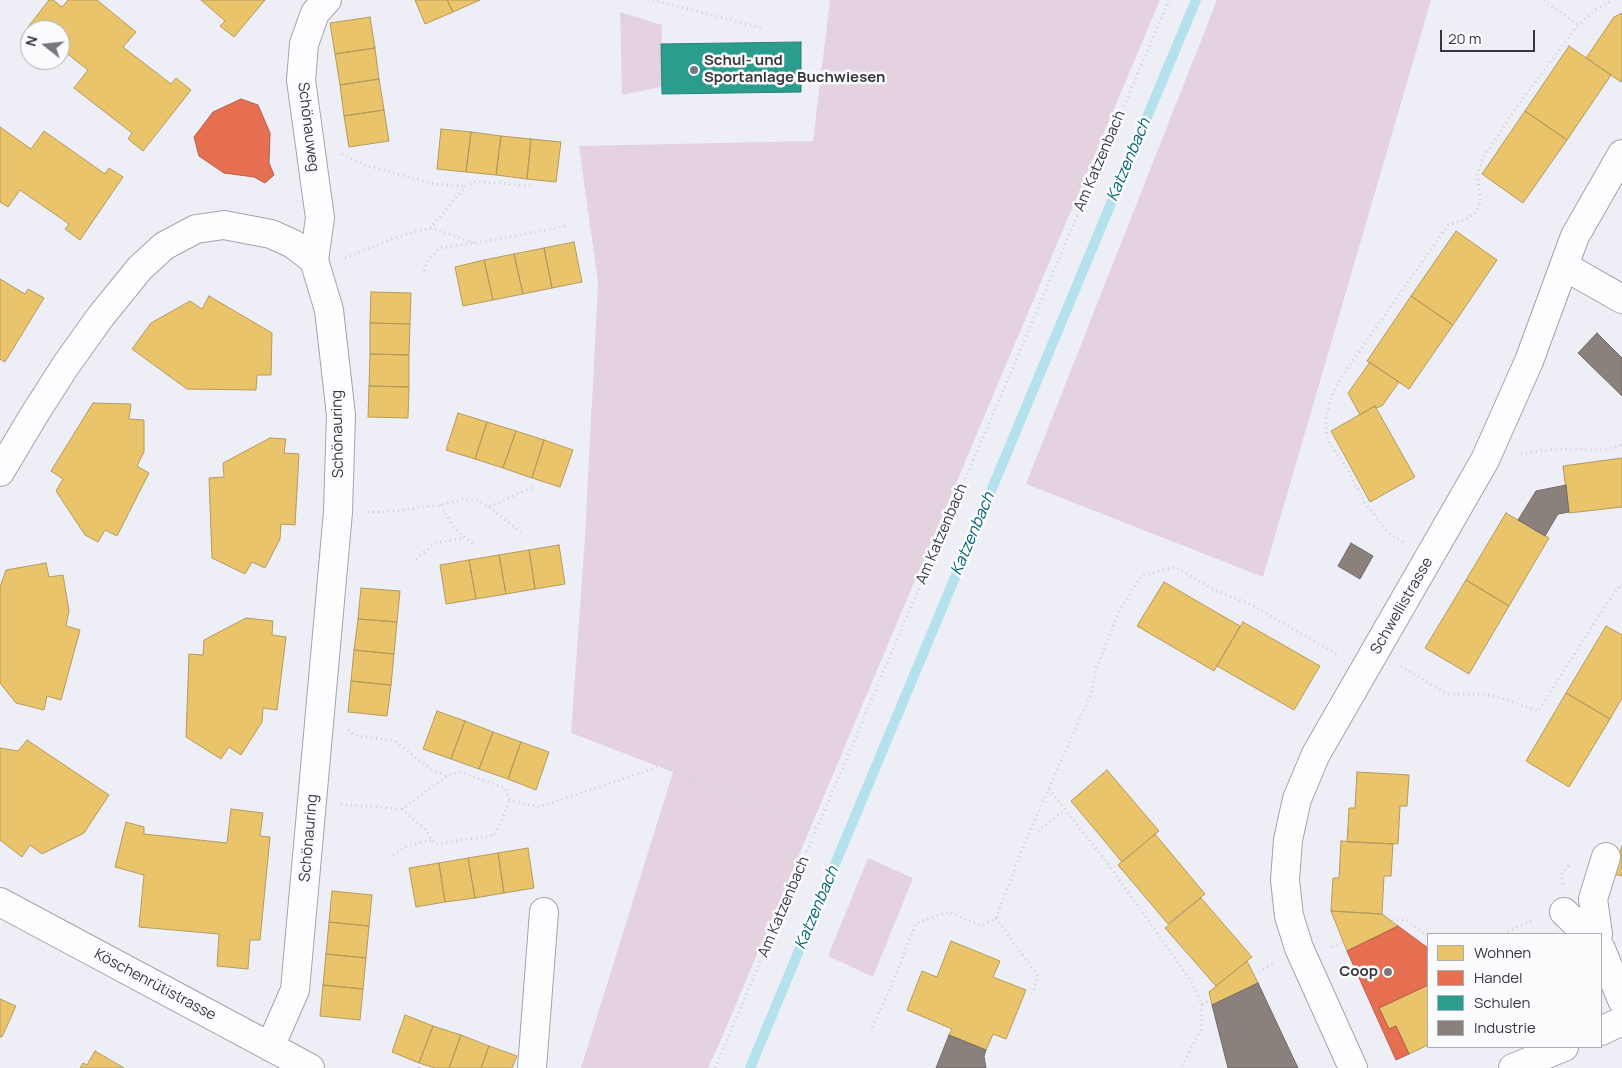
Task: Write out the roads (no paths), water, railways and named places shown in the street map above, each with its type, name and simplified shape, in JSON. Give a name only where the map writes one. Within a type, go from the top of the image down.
[{"type":"street","name":"Schönauweg","points":[[327,260],[301,80],[304,44],[315,13],[328,0]]},
{"type":"street","name":"Schwellistrasse","points":[[1353,1068],[1299,948],[1289,916],[1285,880],[1287,850],[1297,799],[1316,754],[1485,460],[1529,362],[1575,236],[1622,154]]},
{"type":"street","points":[[0,472],[66,364],[101,316],[140,268],[164,246],[196,229],[224,225],[271,234],[327,260]]},
{"type":"street","name":"Schönauring","points":[[270,1047],[295,990],[338,512],[341,415],[329,310],[327,260]]},
{"type":"street","points":[[1564,266],[1622,298]]},
{"type":"street","points":[[1598,933],[1593,899],[1606,857]]},
{"type":"street","name":"Köschenrütistrasse","points":[[0,902],[310,1068]]},
{"type":"street","points":[[532,1068],[544,912]]},
{"type":"street","points":[[1564,912],[1586,933]]},
{"type":"street","points":[[1602,951],[1622,1000]]},
{"type":"street","points":[[1602,1031],[1622,1021]]},
{"type":"street","points":[[1513,1068],[1562,1048]]},
{"type":"waterway","name":"Katzenbach","points":[[750,1068],[1196,0]]},
{"type":"place","name":"Schul- und Sportanlage Buchwiesen","points":[[694,70]]},
{"type":"place","name":"Coop","points":[[1388,972]]}]
